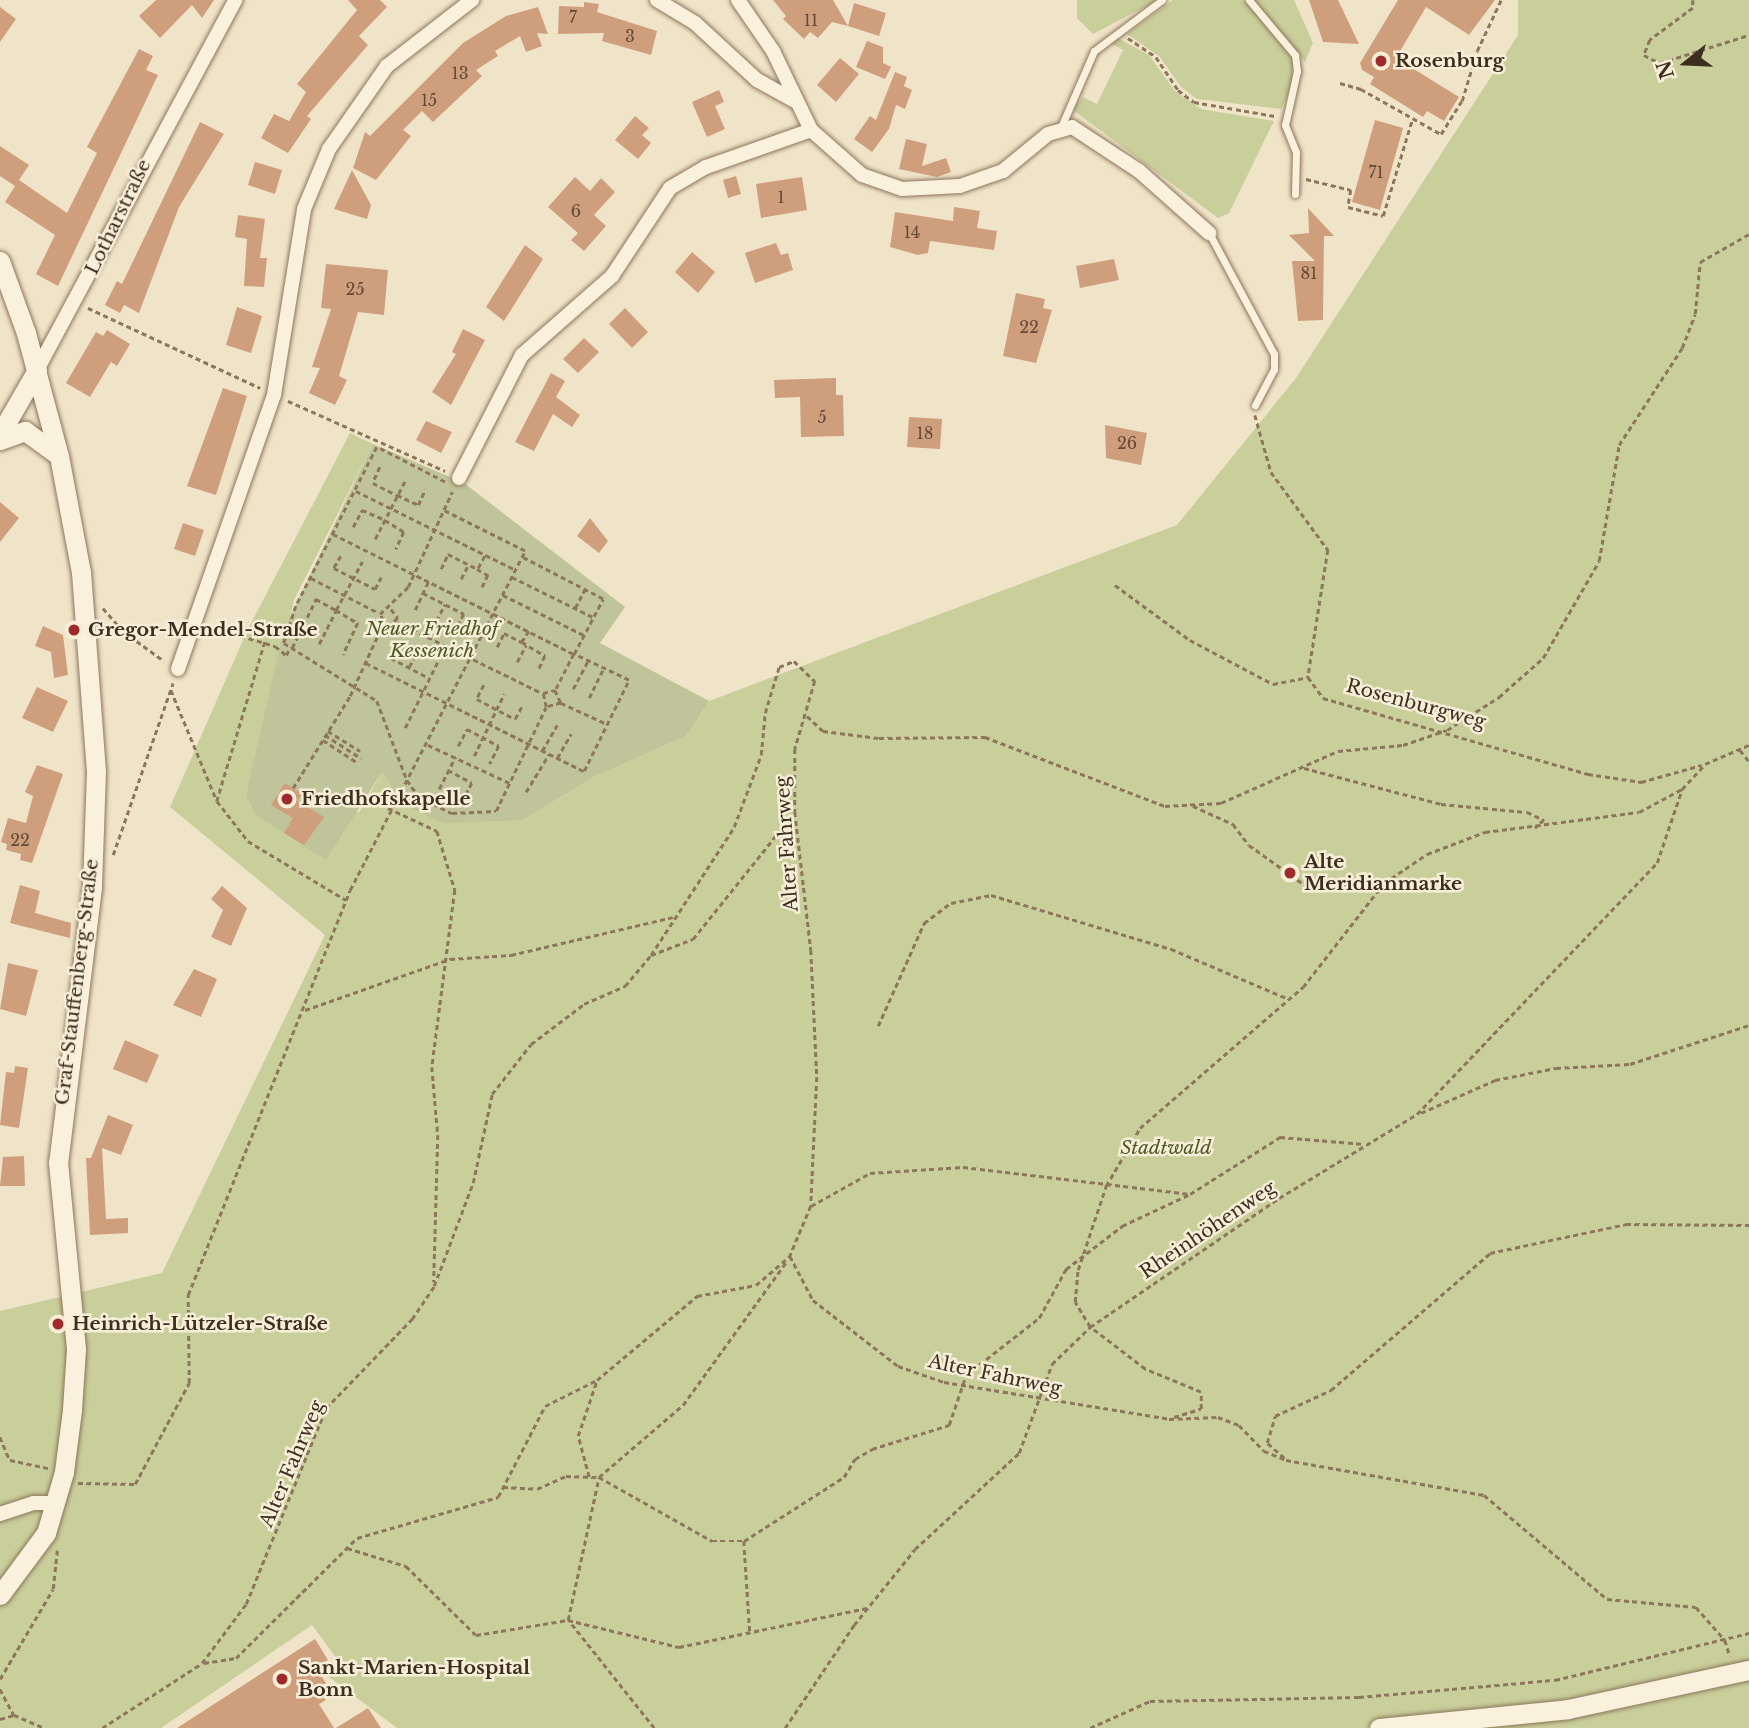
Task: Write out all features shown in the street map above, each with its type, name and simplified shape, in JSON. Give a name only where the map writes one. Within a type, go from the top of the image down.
[{"type":"street","name":"Lotharstraße","points":[[0,433],[76,303],[153,146],[235,0]]},
{"type":"street","points":[[178,669],[274,395],[302,220],[329,149],[387,66],[472,0]]},
{"type":"street","points":[[657,0],[695,23],[757,80],[795,101]]},
{"type":"street","points":[[738,0],[773,51],[811,130],[862,175],[923,191],[990,178],[1061,127],[1090,134],[1186,208],[1209,233]]},
{"type":"street","points":[[457,482],[522,355],[612,276],[670,188],[715,163],[811,130]]},
{"type":"street","name":"Graf-Stauffenberg-Straße","points":[[0,261],[37,370],[59,456],[83,586],[96,771],[92,887],[59,1131],[58,1195],[76,1349],[65,1498],[35,1554],[0,1595]]},
{"type":"street","points":[[0,440],[25,431],[59,456]]},
{"type":"street","points":[[0,1514],[33,1503],[65,1498]]},
{"type":"street","points":[[1379,1728],[1568,1709],[1742,1672]]},
{"type":"lane","points":[[1061,127],[1094,51],[1116,31],[1161,0]]},
{"type":"lane","points":[[1249,0],[1294,54],[1297,71],[1284,125],[1296,152],[1295,194]]},
{"type":"lane","points":[[1209,233],[1274,354],[1274,369],[1255,405]]},
{"type":"path","points":[[1340,83],[1361,89],[1441,134],[1462,101],[1477,51],[1501,0]]},
{"type":"path","points":[[1693,0],[1693,8],[1650,40],[1644,55],[1660,63],[1749,35]]},
{"type":"path","points":[[1116,31],[1156,57],[1178,90],[1194,102],[1273,115],[1284,125]]},
{"type":"path","points":[[1295,177],[1351,190],[1348,207],[1383,216],[1412,120]]},
{"type":"path","points":[[807,716],[823,731],[868,737],[985,737],[1164,806],[1221,803],[1338,751],[1403,745],[1447,730],[1499,697],[1543,658],[1599,561],[1619,446],[1682,348],[1695,314],[1700,262],[1749,234]]},
{"type":"path","points":[[76,303],[457,482]]},
{"type":"path","points":[[1115,585],[1190,640],[1273,684],[1308,677],[1328,550],[1271,472],[1255,405]]},
{"type":"path","points":[[457,482],[377,447],[311,578],[284,643],[356,685],[377,701],[407,780],[434,807],[467,815],[496,811],[546,707],[543,693]]},
{"type":"path","points":[[380,467],[373,483],[418,505],[425,490]]},
{"type":"path","points":[[375,539],[405,481]]},
{"type":"path","points":[[380,614],[391,609],[414,573],[457,482]]},
{"type":"path","points":[[356,491],[516,570]]},
{"type":"path","points":[[353,527],[362,510],[385,520],[404,532],[396,550]]},
{"type":"path","points":[[77,1483],[135,1484],[189,1383],[188,1294],[346,900],[388,808],[428,745],[525,551],[443,510]]},
{"type":"path","points":[[333,534],[629,680],[584,771],[366,663]]},
{"type":"path","points":[[441,569],[448,554],[477,569],[488,575],[481,590]]},
{"type":"path","points":[[477,569],[485,555]]},
{"type":"path","points":[[341,556],[334,568],[375,589],[381,577]]},
{"type":"path","points":[[391,609],[397,622],[471,659],[543,693],[555,690],[603,599],[522,557]]},
{"type":"path","points":[[318,644],[362,562]]},
{"type":"path","points":[[461,579],[468,565]]},
{"type":"path","points":[[512,577],[593,617]]},
{"type":"path","points":[[311,578],[380,614]]},
{"type":"path","points":[[415,610],[429,580]]},
{"type":"path","points":[[83,586],[123,631],[178,669],[112,856],[92,887]]},
{"type":"path","points":[[575,608],[584,589]]},
{"type":"path","points":[[423,593],[464,614],[456,630]]},
{"type":"path","points":[[503,595],[584,635]]},
{"type":"path","points":[[196,623],[265,642],[286,656],[316,598],[358,623],[343,654]]},
{"type":"path","points":[[436,621],[445,604]]},
{"type":"path","points":[[293,788],[356,685],[382,626],[380,614]]},
{"type":"path","points":[[382,626],[397,622]]},
{"type":"path","points":[[517,662],[529,631]]},
{"type":"path","points":[[497,647],[504,633],[545,656],[538,671]]},
{"type":"path","points":[[217,800],[265,642]]},
{"type":"path","points":[[395,648],[391,658],[429,678]]},
{"type":"path","points":[[409,667],[418,651]]},
{"type":"path","points":[[573,689],[588,661]]},
{"type":"path","name":"Alter Fahrweg","points":[[103,1728],[202,1663],[246,1604],[268,1560],[326,1408],[411,1318],[434,1286],[473,1183],[492,1094],[531,1044],[584,1004],[625,986],[652,955],[673,916],[734,827],[761,755],[765,713],[779,667],[794,661],[816,681],[795,749],[795,812],[811,950],[817,1077],[811,1206],[790,1256],[813,1300],[898,1366],[962,1385],[1169,1419],[1218,1417],[1239,1425],[1264,1451],[1286,1460],[1484,1496],[1607,1600],[1696,1607],[1725,1640],[1742,1672]]},
{"type":"path","points":[[405,728],[438,662]]},
{"type":"path","points":[[589,698],[603,669]]},
{"type":"path","name":"Rosenburgweg","points":[[1308,677],[1323,698],[1447,730],[1588,775],[1641,782],[1705,764],[1749,745]]},
{"type":"path","points":[[484,685],[477,699],[515,719],[522,706]]},
{"type":"path","points":[[171,689],[217,800],[248,841],[346,900]]},
{"type":"path","points":[[555,690],[561,703]]},
{"type":"path","points":[[474,756],[504,694]]},
{"type":"path","points":[[546,707],[561,703],[607,724]]},
{"type":"path","points":[[542,751],[556,725]]},
{"type":"path","points":[[458,746],[467,729],[499,746],[490,764]]},
{"type":"path","points":[[327,733],[360,751]]},
{"type":"path","points":[[327,733],[361,758]]},
{"type":"path","points":[[557,758],[571,734]]},
{"type":"path","points":[[323,740],[358,763]]},
{"type":"path","points":[[428,745],[510,783]]},
{"type":"path","points":[[1740,750],[1749,761]]},
{"type":"path","points":[[526,792],[549,754]]},
{"type":"path","points":[[439,789],[455,757]]},
{"type":"path","points":[[1169,1419],[1200,1409],[1201,1392],[1145,1369],[1090,1327],[1075,1302],[1082,1258],[1106,1185],[1140,1128],[1289,999],[1384,883],[1427,854],[1485,832],[1544,820],[1639,812],[1682,789],[1705,764]]},
{"type":"path","points":[[1302,767],[1441,804],[1527,812],[1544,820]]},
{"type":"path","points":[[448,770],[472,783],[466,795]]},
{"type":"path","name":"Rheinhöhenweg","points":[[785,1728],[868,1608],[915,1549],[1019,1453],[1035,1399],[1052,1364],[1090,1327],[1366,1144],[1418,1114],[1657,863],[1682,789]]},
{"type":"path","points":[[1190,805],[1233,824],[1249,845],[1309,888],[1384,883]]},
{"type":"path","points":[[388,808],[438,831],[454,890],[450,959],[432,1067],[438,1135],[434,1286]]},
{"type":"path","points":[[652,955],[693,939],[795,812]]},
{"type":"path","points":[[1535,828],[1544,820]]},
{"type":"path","points":[[878,1026],[924,923],[951,903],[990,895],[1171,949],[1289,999]]},
{"type":"path","points":[[304,1010],[450,959],[511,955],[673,916]]},
{"type":"path","points":[[1418,1114],[1495,1080],[1556,1068],[1630,1064],[1749,1026]]},
{"type":"path","points":[[503,1487],[537,1489],[566,1476],[599,1477],[712,1541],[744,1541],[844,1477],[855,1459],[872,1449],[949,1425],[966,1375],[1039,1318],[1066,1269],[1122,1226],[1190,1194],[1280,1137],[1366,1144]]},
{"type":"path","points":[[811,1206],[870,1173],[963,1167],[1190,1194]]},
{"type":"path","points":[[1286,1460],[1267,1443],[1275,1416],[1331,1390],[1490,1253],[1626,1224],[1749,1225]]},
{"type":"path","points":[[202,1663],[236,1658],[358,1538],[498,1497],[545,1406],[597,1380],[696,1296],[756,1285],[790,1256]]},
{"type":"path","points":[[568,1620],[599,1477],[683,1405],[790,1256]]},
{"type":"path","points":[[589,1477],[578,1436],[597,1380]]},
{"type":"path","points":[[0,1437],[10,1460],[45,1468]]},
{"type":"path","points":[[65,1498],[77,1483],[78,1474]]},
{"type":"path","points":[[744,1541],[750,1634]]},
{"type":"path","points":[[0,1679],[53,1589],[58,1542]]},
{"type":"path","points":[[347,1548],[406,1566],[476,1635],[568,1620],[679,1647],[868,1608]]},
{"type":"path","points":[[568,1620],[654,1728]]},
{"type":"path","points":[[1090,1728],[1150,1701],[1359,1697],[1506,1686],[1600,1671],[1749,1633]]},
{"type":"path","points":[[0,1689],[14,1716]]},
{"type":"path","points":[[0,1719],[14,1716],[44,1728]]},
{"type":"green space","points":[[1077,0],[1158,0],[1093,34],[1077,18]]},
{"type":"green space","points":[[1173,0],[1244,0],[1293,59],[1291,89],[1281,109],[1197,99],[1181,87],[1160,57],[1127,34]]},
{"type":"green space","points":[[1253,0],[1294,0],[1313,43],[1305,62]]},
{"type":"green space","name":"Stadtwald","points":[[1518,0],[1749,0],[1749,1728],[397,1728],[325,1674],[340,1663],[312,1625],[161,1728],[0,1728],[0,1311],[162,1273],[325,935],[170,807],[247,631],[350,433],[373,444],[294,600],[246,795],[359,812],[382,772],[403,805],[523,820],[594,777],[686,736],[709,701],[1177,525],[1296,378],[1518,35]]},
{"type":"green space","points":[[1116,37],[1149,55],[1175,91],[1201,109],[1274,121],[1229,213],[1218,218],[1073,110],[1083,97],[1097,104],[1123,50],[1110,43]]},
{"type":"green space","name":"Neuer Friedhof Kessenich","points":[[373,444],[464,483],[625,607],[600,643],[709,701],[686,736],[594,777],[523,820],[444,823],[403,805],[382,772],[326,860],[255,814],[246,795],[284,629]]},
{"type":"building","points":[[156,0],[214,0],[202,18],[192,5],[160,38],[139,16]]},
{"type":"building","points":[[348,0],[380,0],[387,7],[359,36],[368,45],[307,116],[311,119],[288,153],[261,138],[274,114],[289,121],[306,92],[297,84],[357,10]]},
{"type":"building","points":[[773,0],[833,0],[848,26],[832,22],[818,38],[810,32],[804,39],[783,19],[786,16]]},
{"type":"building","name":"Rosenburg","points":[[1309,0],[1338,0],[1359,44],[1323,42]]},
{"type":"building","name":"Rosenburg","points":[[1398,0],[1495,0],[1469,35],[1426,7],[1396,58],[1459,97],[1444,121],[1427,111],[1423,117],[1370,84],[1374,77],[1362,70],[1360,63]]},
{"type":"building","points":[[584,2],[599,4],[597,12],[657,31],[651,55],[602,41],[604,33],[558,34],[559,6],[584,7]]},
{"type":"building","points":[[854,3],[886,13],[879,36],[848,26]]},
{"type":"building","points":[[0,7],[16,19],[0,42]]},
{"type":"building","points":[[538,7],[548,34],[537,33],[542,46],[526,52],[520,36],[495,51],[498,56],[476,70],[482,76],[433,122],[422,111],[403,130],[411,136],[376,180],[353,168],[365,132],[370,136],[463,43],[506,16]]},
{"type":"building","points":[[867,41],[883,47],[883,63],[891,67],[885,79],[856,67]]},
{"type":"building","points":[[139,49],[153,56],[146,70],[158,75],[58,286],[36,274],[55,235],[5,202],[15,186],[0,176],[0,146],[29,165],[19,180],[67,213],[97,153],[87,147]]},
{"type":"building","points":[[840,58],[859,74],[836,102],[817,85]]},
{"type":"building","points":[[895,72],[907,77],[904,86],[912,90],[905,109],[896,105],[889,129],[872,152],[854,139],[870,116],[876,120]]},
{"type":"building","points":[[719,90],[724,102],[715,106],[725,129],[707,137],[692,102]]},
{"type":"building","points":[[635,116],[649,128],[642,135],[651,143],[638,159],[615,140]]},
{"type":"building","points":[[1375,120],[1403,128],[1380,210],[1352,202]]},
{"type":"building","points":[[200,122],[224,134],[179,207],[139,313],[124,305],[120,313],[105,305],[117,281],[122,284]]},
{"type":"building","points":[[906,139],[927,144],[922,166],[946,158],[951,172],[937,177],[899,169]]},
{"type":"building","points":[[255,162],[282,170],[275,194],[248,185]]},
{"type":"building","points":[[352,170],[371,205],[367,219],[334,209]]},
{"type":"building","points":[[736,176],[741,194],[728,198],[723,180]]},
{"type":"building","points":[[575,177],[590,191],[601,178],[615,192],[594,215],[606,226],[584,251],[571,240],[578,233],[548,207]]},
{"type":"building","points":[[802,177],[807,210],[761,218],[756,184]]},
{"type":"building","points":[[954,207],[980,211],[977,228],[997,231],[994,250],[930,241],[928,253],[918,255],[890,247],[895,212],[953,221]]},
{"type":"building","points":[[1308,208],[1334,236],[1324,236],[1323,320],[1298,321],[1292,261],[1315,261],[1289,235],[1309,233]]},
{"type":"building","points":[[238,215],[265,219],[260,258],[267,258],[264,287],[244,286],[247,239],[235,237]]},
{"type":"building","points":[[776,243],[781,255],[788,253],[793,270],[755,283],[745,253]]},
{"type":"building","points":[[525,245],[543,259],[504,321],[486,307]]},
{"type":"building","points":[[692,252],[715,272],[698,293],[675,272]]},
{"type":"building","points":[[1114,259],[1119,280],[1080,288],[1076,266]]},
{"type":"building","points":[[326,264],[388,270],[384,315],[358,312],[339,376],[347,380],[335,405],[309,393],[320,368],[312,367],[331,309],[321,308]]},
{"type":"building","points":[[1016,293],[1045,299],[1043,308],[1052,310],[1036,363],[1003,356]]},
{"type":"building","points":[[237,307],[262,316],[251,353],[226,345]]},
{"type":"building","points":[[625,308],[648,332],[632,348],[609,324]]},
{"type":"building","points":[[463,329],[485,340],[451,405],[432,392],[456,354],[452,352]]},
{"type":"building","points":[[107,330],[130,344],[117,366],[111,362],[90,397],[66,383],[96,332],[103,336]]},
{"type":"building","points":[[584,338],[599,352],[578,373],[563,359]]},
{"type":"building","points":[[551,373],[565,381],[556,397],[580,415],[572,427],[553,414],[534,451],[515,442]]},
{"type":"building","points":[[836,378],[836,395],[843,395],[844,436],[801,437],[800,397],[775,398],[774,380]]},
{"type":"building","points":[[223,388],[247,396],[216,495],[187,486]]},
{"type":"building","points":[[909,417],[942,419],[940,449],[907,447]]},
{"type":"building","points":[[426,421],[452,432],[441,453],[416,440]]},
{"type":"building","points":[[1105,425],[1147,433],[1141,465],[1106,458]]},
{"type":"building","points":[[0,502],[19,518],[0,542]]},
{"type":"building","points":[[590,518],[608,541],[599,553],[577,536]]},
{"type":"building","points":[[183,523],[204,530],[195,556],[174,549]]},
{"type":"building","points":[[43,626],[63,635],[68,675],[54,678],[51,652],[35,646]]},
{"type":"building","points":[[37,687],[68,701],[53,732],[22,718]]},
{"type":"building","points":[[37,765],[63,774],[32,863],[20,860],[21,854],[6,850],[7,844],[1,842],[8,818],[26,823],[33,796],[25,792]]},
{"type":"building","points":[[285,783],[302,794],[297,801],[324,817],[304,845],[284,833],[293,818],[271,805]]},
{"type":"building","points":[[20,885],[40,891],[35,913],[71,923],[70,938],[10,923]]},
{"type":"building","points":[[222,886],[247,908],[231,946],[211,937],[223,910],[211,899]]},
{"type":"building","points":[[8,963],[38,970],[26,1016],[0,1009]]},
{"type":"building","points":[[194,969],[217,979],[201,1017],[173,1005]]},
{"type":"building","points":[[125,1040],[159,1055],[147,1083],[113,1069]]},
{"type":"building","points":[[15,1066],[28,1068],[19,1128],[0,1125],[6,1072],[14,1073]]},
{"type":"building","points":[[108,1115],[133,1125],[121,1155],[102,1148],[106,1219],[128,1218],[128,1233],[90,1235],[86,1158],[91,1158]]},
{"type":"building","points":[[24,1156],[25,1186],[0,1186],[3,1157]]},
{"type":"building","points":[[315,1639],[328,1660],[316,1668],[326,1683],[318,1688],[326,1700],[319,1704],[334,1728],[177,1728]]},
{"type":"building","points":[[368,1708],[381,1728],[336,1728]]},
{"type":"place","name":"Rosenburg","points":[[1381,61]]},
{"type":"place","name":"Gregor-Mendel-Straße","points":[[74,630]]},
{"type":"place","name":"Friedhofskapelle","points":[[287,799]]},
{"type":"place","name":"Alte Meridianmarke","points":[[1290,873]]},
{"type":"place","name":"Heinrich-Lützeler-Straße","points":[[58,1324]]},
{"type":"place","name":"Sankt-Marien-Hospital Bonn","points":[[282,1679]]}]
